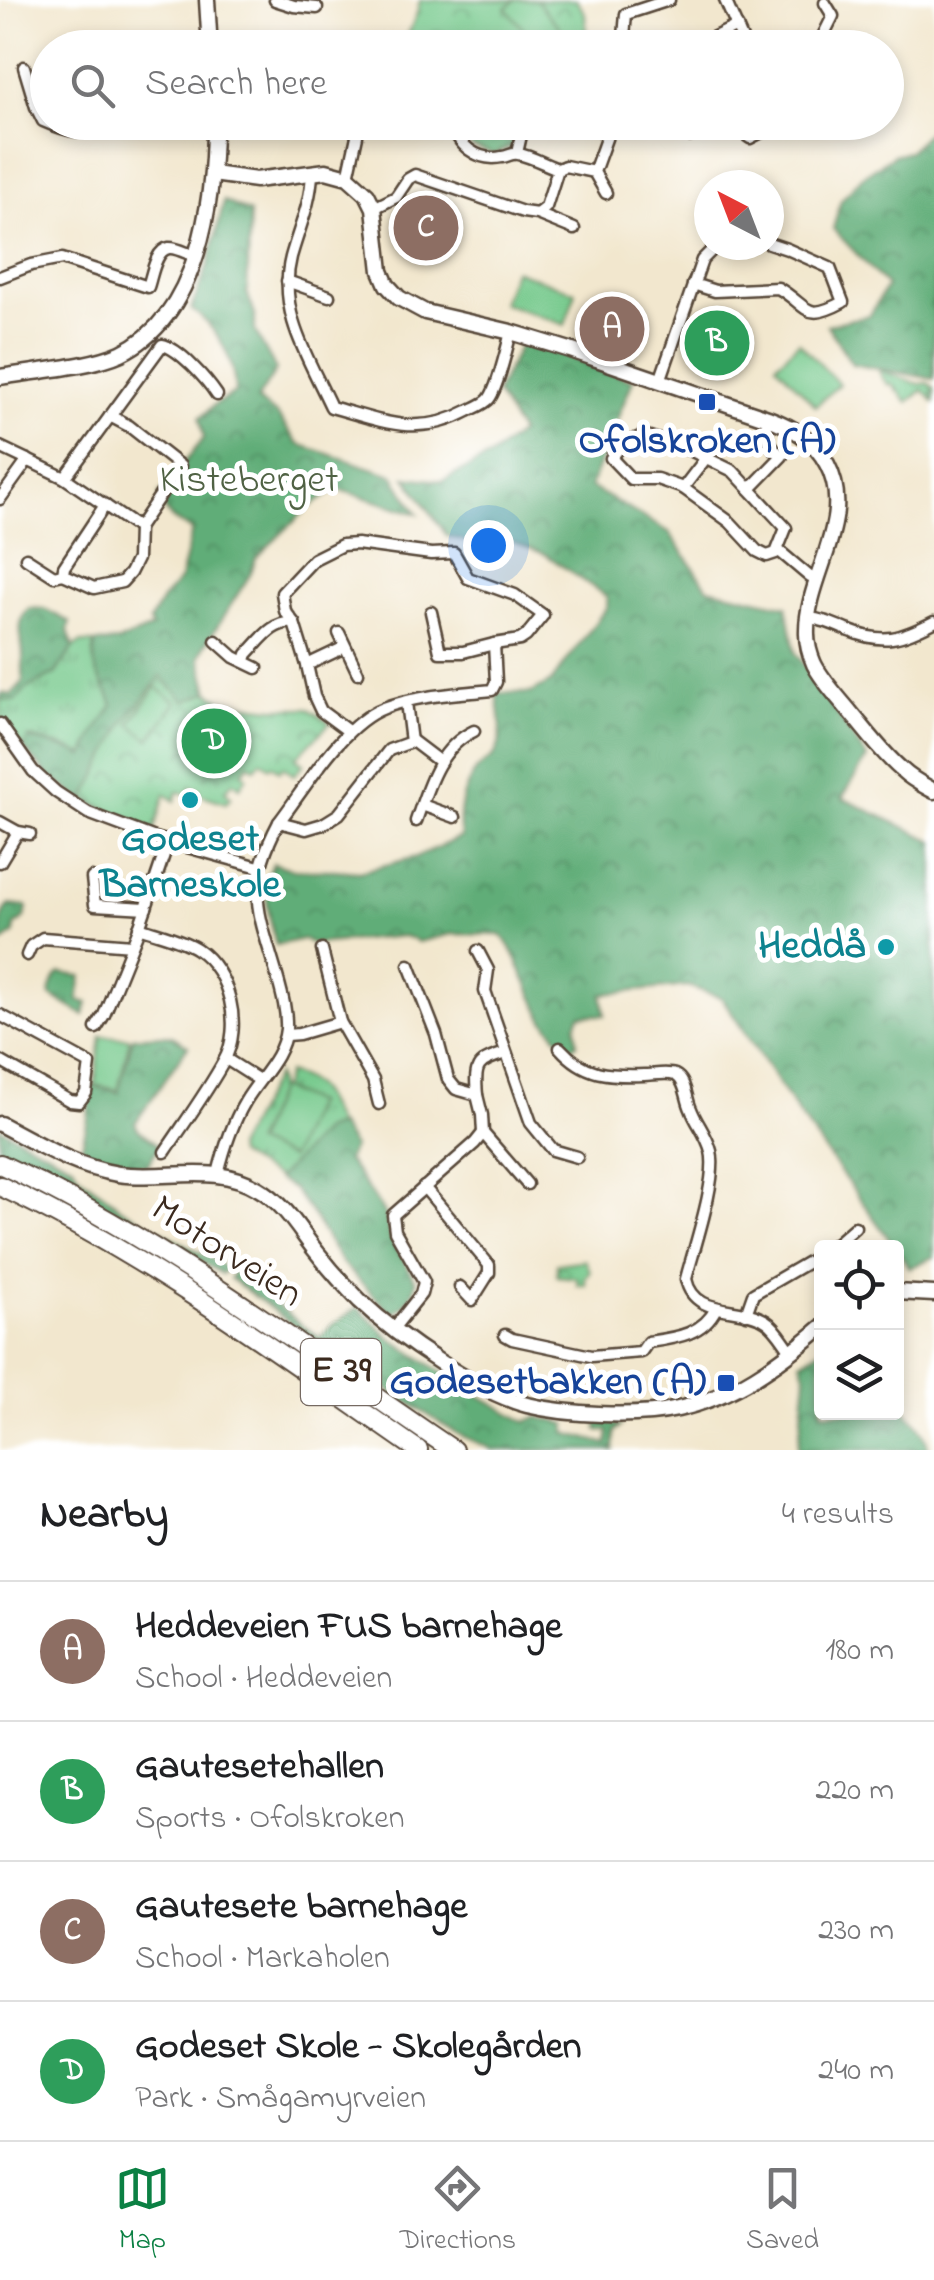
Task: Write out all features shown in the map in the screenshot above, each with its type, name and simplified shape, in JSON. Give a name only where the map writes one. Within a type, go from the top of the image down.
[{"type":"highway","name":"Motorveien","points":[[0,1164],[104,1217],[210,1281],[454,1450]]},
{"type":"highway","name":"Motorveien","points":[[0,1186],[109,1243],[199,1298],[418,1450]]},
{"type":"main road","points":[[207,0],[209,30]]},
{"type":"main road","points":[[0,377],[106,358],[150,334],[182,292],[195,256],[213,174],[214,140]]},
{"type":"main road","points":[[213,174],[256,180],[336,172],[367,194],[374,208],[381,271],[399,298],[425,312],[570,350],[768,418],[811,442],[834,476],[836,513],[807,618],[810,653],[821,675],[897,766],[934,791]]},
{"type":"main road","points":[[0,1124],[67,1159],[102,1170],[142,1176],[218,1174],[251,1184],[275,1200],[339,1279],[394,1330],[472,1380],[526,1404],[616,1415],[678,1409],[755,1378],[818,1330]]},
{"type":"main road","points":[[904,1292],[934,1294]]},
{"type":"street","points":[[275,0],[317,8]]},
{"type":"street","points":[[625,30],[626,14],[669,0]]},
{"type":"street","points":[[725,0],[739,30]]},
{"type":"street","points":[[825,3],[833,16],[826,30]]},
{"type":"street","points":[[729,30],[737,26]]},
{"type":"street","points":[[24,67],[30,87]]},
{"type":"street","points":[[348,178],[356,140]]},
{"type":"street","points":[[460,140],[464,148],[490,158],[517,153],[558,169],[565,166],[594,172]]},
{"type":"street","points":[[517,153],[520,140]]},
{"type":"street","points":[[606,140],[594,172],[606,194]]},
{"type":"street","points":[[537,214],[546,206],[558,169]]},
{"type":"street","points":[[312,173],[310,200],[292,257],[288,308],[332,407],[395,425],[430,426],[452,420],[488,400],[510,332]]},
{"type":"street","points":[[374,208],[396,197],[408,179],[416,175],[574,229]]},
{"type":"street","points":[[693,284],[715,291],[778,288],[806,310],[818,313],[843,302],[830,268],[784,247]]},
{"type":"street","points":[[0,277],[62,259],[148,286],[158,255],[165,249],[195,256]]},
{"type":"street","points":[[660,381],[702,260]]},
{"type":"street","points":[[288,280],[329,296]]},
{"type":"street","points":[[65,478],[160,347],[166,344],[208,382],[217,396]]},
{"type":"street","points":[[26,558],[54,576],[63,574],[94,588],[122,582],[130,573],[137,560],[138,528],[180,466],[110,416]]},
{"type":"street","points":[[750,489],[782,456],[766,438],[768,418]]},
{"type":"street","points":[[644,435],[706,458],[733,470],[786,528],[778,550],[768,556],[757,551],[730,522],[682,488],[657,479],[631,480],[612,461],[620,446],[644,435]]},
{"type":"street","points":[[0,447],[65,478],[138,528]]},
{"type":"street","points":[[682,488],[706,458]]},
{"type":"street","points":[[0,498],[28,460]]},
{"type":"street","points":[[63,574],[105,505]]},
{"type":"street","points":[[348,731],[322,711],[314,696],[282,593],[314,559],[342,545],[357,544],[431,554],[454,553],[468,578],[515,595],[543,615],[520,640],[463,652],[440,652],[431,612]]},
{"type":"street","points":[[778,550],[817,580]]},
{"type":"street","points":[[807,618],[829,622],[864,637],[888,640],[934,622]]},
{"type":"street","points":[[245,660],[276,625],[294,623]]},
{"type":"street","points":[[339,633],[358,673]]},
{"type":"street","points":[[216,641],[234,657],[256,668]]},
{"type":"street","points":[[218,1174],[236,1118],[280,1052],[286,1035],[285,1007],[257,906],[259,866],[279,822],[348,731],[368,716],[406,702],[492,690],[496,682],[494,644]]},
{"type":"street","points":[[307,665],[345,647]]},
{"type":"street","points":[[406,702],[412,740],[440,762]]},
{"type":"street","points":[[0,724],[26,763],[56,792],[102,820],[259,866]]},
{"type":"street","points":[[416,821],[447,751],[474,731]]},
{"type":"street","points":[[279,822],[306,829],[324,824],[339,814],[389,750],[412,740]]},
{"type":"street","points":[[422,805],[455,817]]},
{"type":"street","points":[[0,822],[24,833],[0,862]]},
{"type":"street","points":[[96,1028],[140,927],[169,840]]},
{"type":"street","points":[[92,878],[95,905],[146,908]]},
{"type":"street","points":[[140,927],[205,954],[218,969],[231,1005],[226,1058],[165,1152]]},
{"type":"street","points":[[26,954],[44,938],[132,945]]},
{"type":"street","points":[[322,950],[340,1022],[373,1080],[379,1104]]},
{"type":"street","points":[[478,951],[488,970],[485,990],[531,1123],[552,1150],[577,1157]]},
{"type":"street","points":[[409,965],[436,1034],[448,1079],[456,1090],[477,1094]]},
{"type":"street","points":[[0,1015],[90,1064],[84,1097],[79,1102],[70,1101],[0,1061]]},
{"type":"street","points":[[286,1035],[340,1022]]},
{"type":"street","points":[[560,1048],[574,1063],[596,1072],[672,1074],[682,1081],[711,1149],[713,1171],[686,1279],[688,1288],[694,1296],[716,1308],[768,1322],[791,1352]]},
{"type":"street","points":[[506,1053],[478,1064],[477,1094],[483,1134],[526,1184]]},
{"type":"street","points":[[226,1058],[259,1080]]},
{"type":"street","points":[[394,1330],[421,1294],[424,1282],[394,1231],[393,1215],[483,1134]]},
{"type":"street","points":[[424,1187],[489,1265],[490,1273],[472,1300],[460,1287]]},
{"type":"street","points":[[840,1240],[854,1228]]},
{"type":"street","points":[[746,1314],[753,1294],[814,1259]]},
{"type":"street","points":[[505,1335],[591,1356],[641,1352],[648,1342],[672,1339],[706,1324],[716,1308]]},
{"type":"green space","points":[[420,0],[576,0],[585,13],[586,30],[410,30]]},
{"type":"green space","points":[[515,0],[536,0],[561,30],[525,30],[506,8]]},
{"type":"green space","points":[[934,111],[934,379],[852,364],[827,325],[870,315],[887,286],[833,229],[841,200],[862,177],[894,155],[909,151],[928,132]]},
{"type":"green space","points":[[466,140],[514,141],[513,146],[494,154],[473,147]]},
{"type":"green space","name":"Kisteberget","points":[[224,201],[250,213],[247,293],[255,315],[255,331],[276,370],[257,400],[278,416],[298,444],[393,475],[418,514],[337,489],[308,508],[256,558],[250,575],[200,657],[209,692],[185,702],[189,782],[165,793],[154,831],[81,799],[49,776],[24,749],[28,738],[84,756],[113,705],[96,670],[95,643],[118,642],[152,628],[149,622],[180,579],[192,530],[171,517],[159,495],[204,438],[200,418],[235,393],[232,369],[223,346],[191,309],[208,265]]},
{"type":"green space","points":[[514,270],[576,292],[565,325],[502,303]]},
{"type":"green space","points":[[522,341],[633,380],[590,487],[669,532],[708,588],[787,606],[795,652],[867,758],[842,798],[934,841],[934,1257],[910,1268],[904,1260],[904,1240],[890,1240],[801,1118],[722,998],[688,986],[602,994],[605,1015],[580,1015],[577,1044],[568,1049],[544,1020],[511,948],[501,935],[452,934],[418,942],[405,936],[313,944],[303,939],[276,945],[267,893],[273,863],[294,870],[359,872],[416,857],[461,837],[460,811],[467,786],[494,755],[500,741],[497,693],[531,693],[551,682],[607,607],[607,597],[545,554],[481,530],[471,543],[447,536],[406,477],[442,481],[491,456],[520,433],[496,393]]},
{"type":"green space","points":[[799,342],[839,384],[816,406],[776,364]]},
{"type":"green space","points":[[879,370],[919,384],[928,383],[934,388],[934,402],[923,390],[908,402],[891,383],[888,385]]},
{"type":"green space","points":[[29,608],[44,609],[70,622],[68,632],[74,647],[55,674],[26,689],[15,701],[0,699],[2,693],[11,695],[23,682],[21,625]]},
{"type":"green space","points":[[80,643],[95,643],[93,659],[114,706],[84,757],[65,747],[29,738],[24,749],[0,716],[0,699],[15,701],[26,689],[55,674]]},
{"type":"green space","points":[[161,676],[185,701],[209,692],[225,702],[308,708],[330,723],[296,758],[304,764],[294,775],[283,767],[280,771],[261,761],[255,768],[249,764],[242,772],[247,777],[240,787],[233,782],[225,791],[231,797],[226,803],[198,794],[200,789],[191,786],[188,794],[178,792],[175,801],[165,794],[154,831],[85,799],[125,722]]},
{"type":"green space","points":[[156,687],[177,702],[150,739],[130,724]]},
{"type":"green space","points":[[10,905],[27,907],[25,918],[0,945],[2,917]]},
{"type":"green space","points":[[60,973],[82,976],[78,1000],[88,1003],[84,1015],[51,996]]},
{"type":"green space","points":[[162,1035],[188,1046],[135,1123],[159,1146],[147,1166],[80,1154],[94,1086],[118,1092],[133,1037]]},
{"type":"green space","points":[[101,1036],[130,1038],[118,1090],[95,1085]]},
{"type":"green space","points":[[287,1073],[314,1086],[337,1126],[324,1130],[281,1176],[275,1177],[237,1155],[236,1148],[276,1075],[279,1088],[255,1142],[314,1104],[282,1089]]},
{"type":"green space","points":[[279,1088],[314,1103],[290,1158],[255,1143]]},
{"type":"green space","points":[[339,1126],[353,1147],[347,1160],[386,1217],[390,1237],[416,1281],[408,1300],[393,1313],[341,1262],[293,1189],[277,1179],[324,1130]]},
{"type":"green space","points":[[0,1128],[73,1165],[119,1207],[227,1268],[222,1274],[114,1210],[0,1154]]},
{"type":"green space","points":[[585,1260],[590,1271],[586,1285],[577,1285],[578,1278],[557,1276],[557,1264]]},
{"type":"green space","points":[[234,1270],[321,1337],[358,1307],[390,1338],[526,1422],[537,1417],[567,1424],[566,1433],[607,1444],[609,1431],[598,1430],[597,1420],[621,1426],[615,1431],[614,1450],[494,1450],[458,1434],[339,1359],[230,1278]]},
{"type":"green space","points":[[814,1353],[814,1420],[904,1420],[904,1409],[922,1430],[928,1450],[798,1450],[806,1377],[801,1361]]},
{"type":"place","name":"Gautesete barnehage","points":[[426,228]]},
{"type":"place","name":"Heddeveien FUS barnehage","points":[[612,329]]},
{"type":"place","name":"Gautesetehallen","points":[[717,343]]},
{"type":"place","name":"Ofolskroken (A)","points":[[707,402]]},
{"type":"place","name":"Godeset Skole - Skolegården","points":[[214,741]]},
{"type":"place","name":"Godeset Barneskole","points":[[190,800]]},
{"type":"place","name":"Heddå","points":[[886,947]]},
{"type":"place","name":"Godesetbakken (A)","points":[[726,1383]]}]
